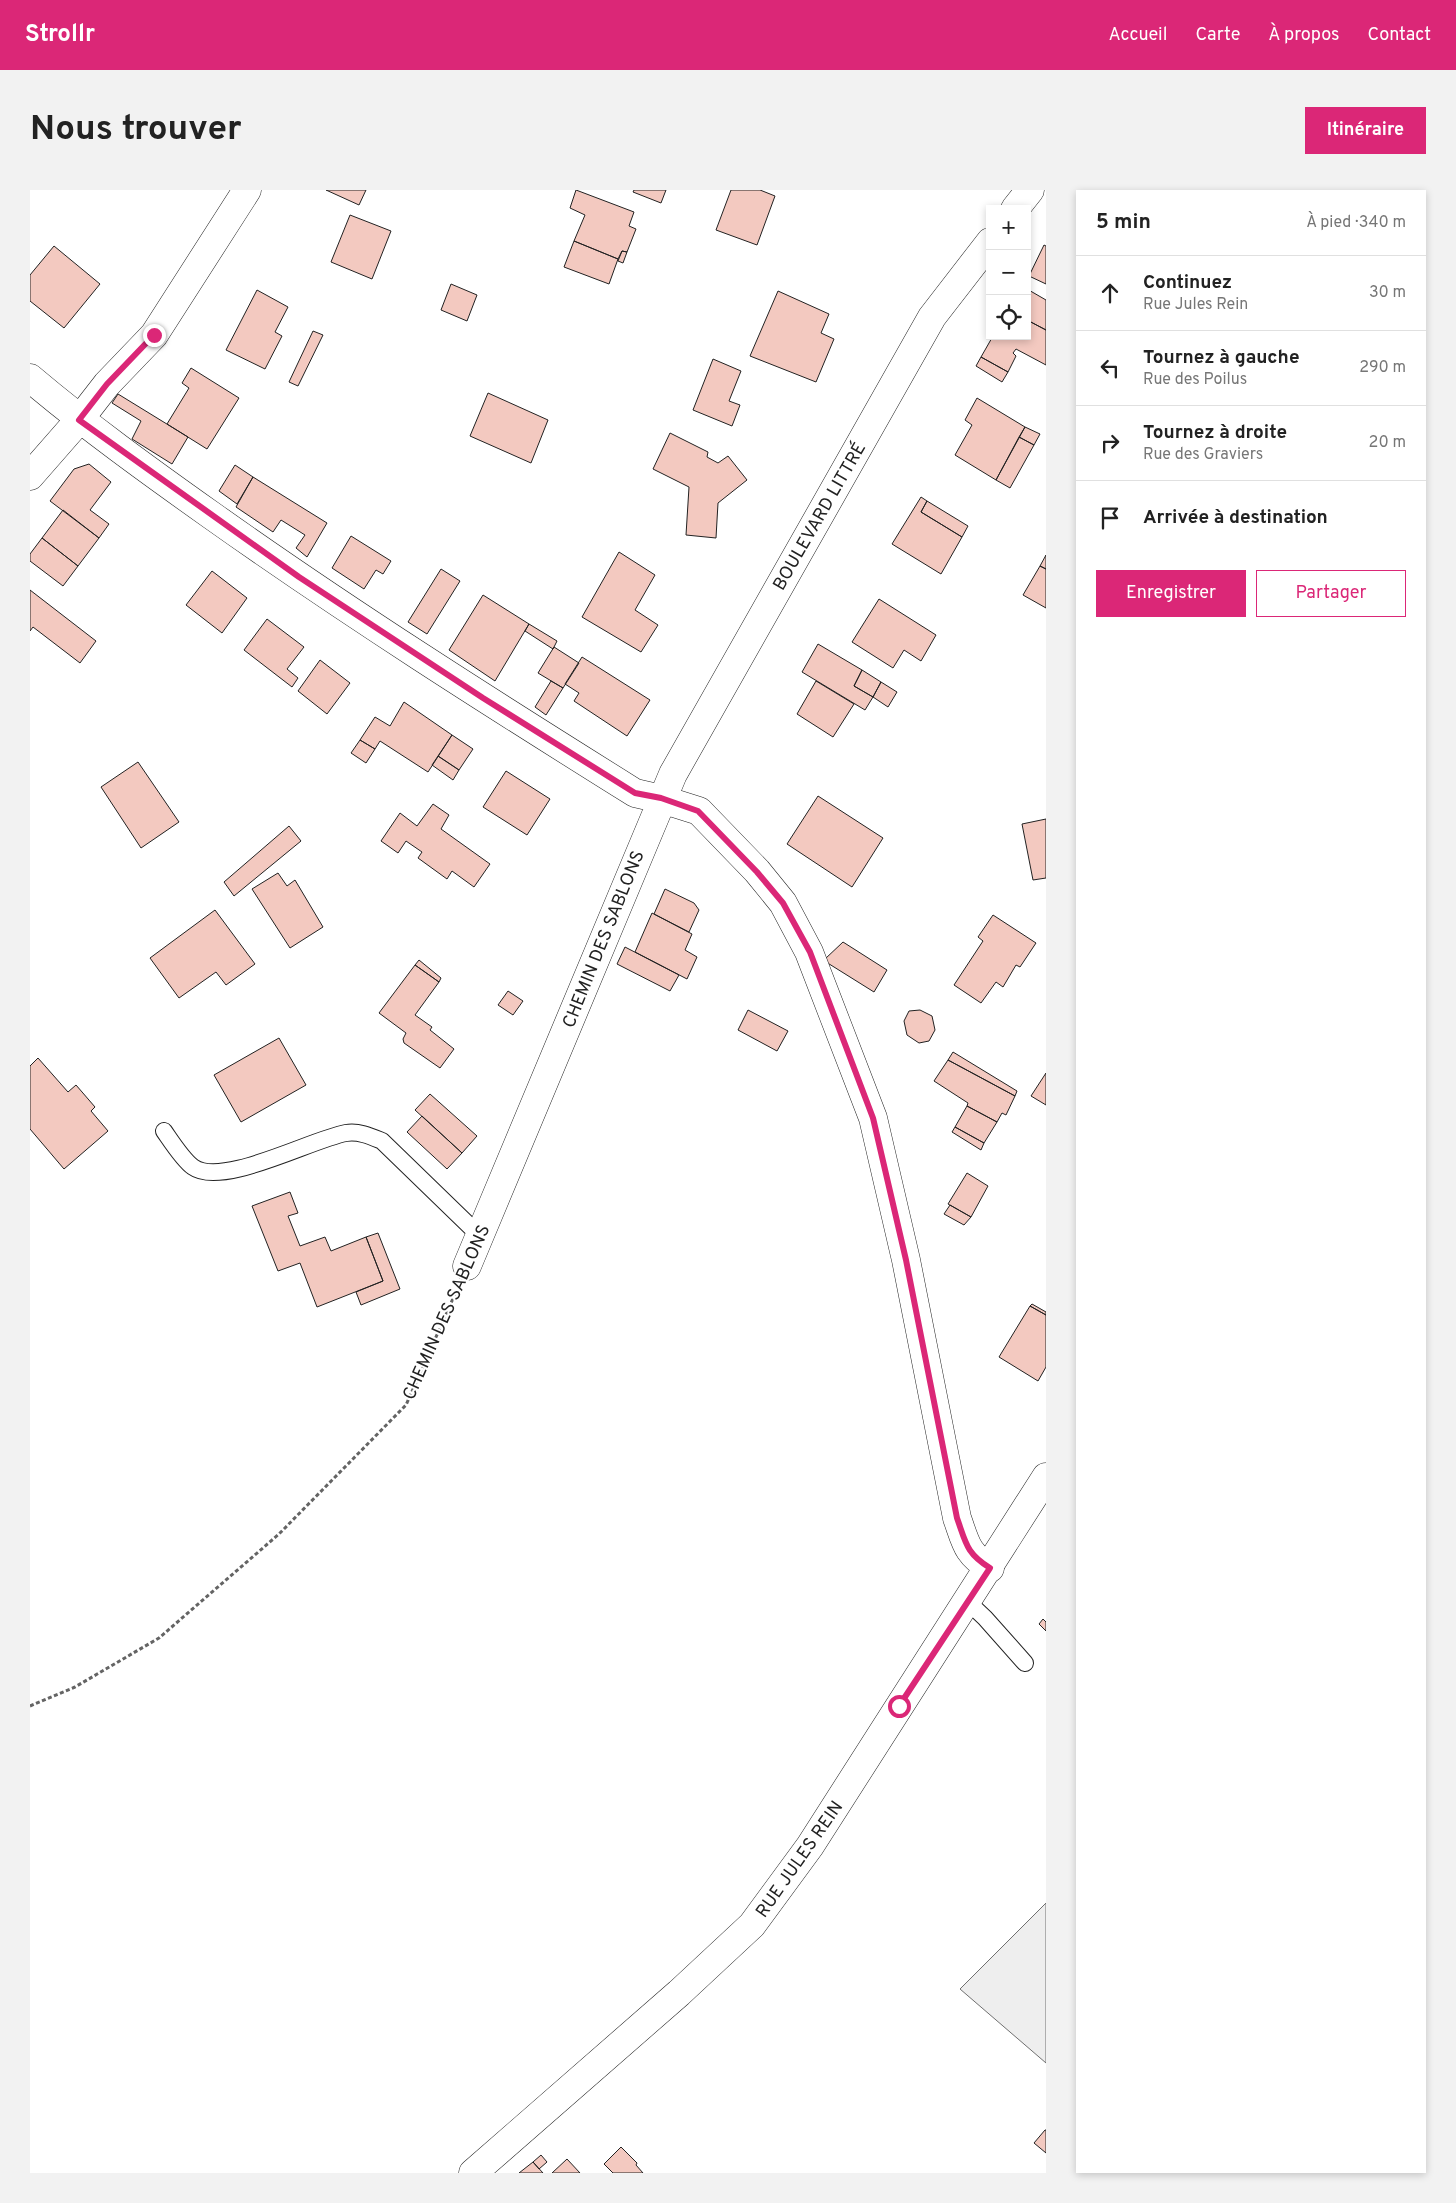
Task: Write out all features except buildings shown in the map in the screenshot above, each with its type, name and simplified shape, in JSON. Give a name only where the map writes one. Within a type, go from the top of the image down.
[{"type":"street","points":[[30,476],[79,420],[107,384],[154,335],[247,190]]},
{"type":"street","points":[[1018,205],[1030,190]]},
{"type":"street","name":"BOULEVARD LITTRÉ","points":[[661,798],[676,767],[932,317],[986,247]]},
{"type":"street","points":[[30,378],[79,420],[299,577],[483,698],[635,793],[661,798],[698,811],[757,872],[783,903],[810,952],[873,1118],[906,1260],[957,1518],[966,1545],[975,1559],[990,1568]]},
{"type":"street","name":"CHEMIN DES SABLONS","points":[[467,1266],[661,798]]},
{"type":"street","name":"RUE JULES REIN","points":[[473,2173],[679,1993],[752,1925],[810,1846],[990,1568],[1046,1477]]},
{"type":"lane","points":[[164,1131],[193,1167],[206,1172],[236,1170],[346,1133],[366,1134],[382,1141],[480,1236]]},
{"type":"lane","points":[[967,1601],[1026,1663]]},
{"type":"path","name":"CHEMIN DES SABLONS","points":[[30,1706],[75,1687],[159,1638],[279,1534],[406,1405],[467,1266]]},
{"type":"shaded area","points":[[1046,1903],[1046,2063],[960,1989]]},
{"type":"route","points":[[154,335],[107,384],[79,420],[299,577],[483,698],[635,793],[661,798],[698,811],[757,872],[783,903],[810,952],[873,1118],[906,1260],[957,1518],[966,1545],[975,1559],[990,1568],[899,1706]]}]
